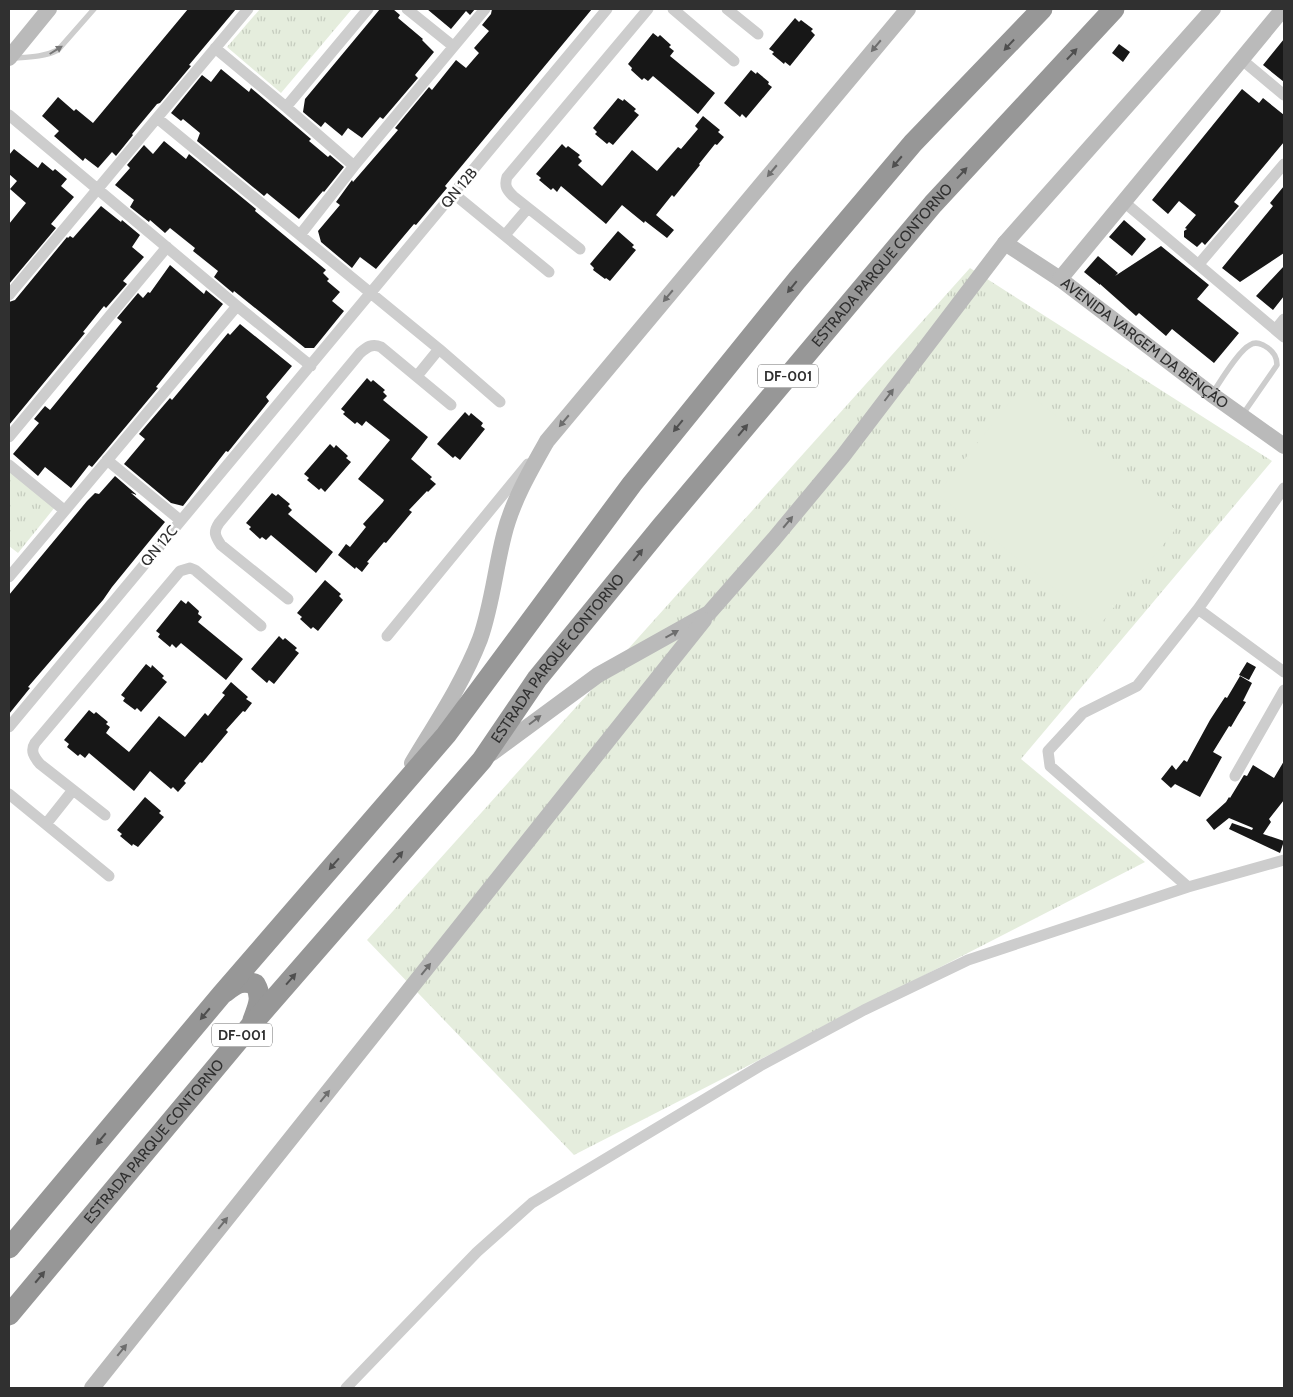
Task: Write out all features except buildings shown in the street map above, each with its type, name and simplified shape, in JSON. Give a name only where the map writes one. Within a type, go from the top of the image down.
[{"type":"highway","name":"DF-001","points":[[9,1248],[222,994],[446,735],[632,484],[797,280],[913,143],[1042,9]]},
{"type":"highway","name":"ESTRADA PARQUE CONTORNO","points":[[9,1315],[253,1023],[482,760],[537,679],[668,518],[933,204],[1114,9]]},
{"type":"highway","points":[[222,994],[237,983],[246,981],[255,984],[260,992],[260,1001],[253,1023]]},
{"type":"main road","points":[[9,58],[49,9]]},
{"type":"main road","points":[[389,801],[471,661],[488,612],[504,534],[525,481],[547,441],[908,9]]},
{"type":"main road","points":[[92,1388],[709,613],[843,456],[1005,243],[1212,9]]},
{"type":"main road","points":[[1060,279],[1283,9]]},
{"type":"main road","name":"AVENIDA VARGEM DA BÊNÇÃO","points":[[1005,243],[1060,279],[1211,394],[1284,446]]},
{"type":"main road","points":[[482,760],[598,675],[709,613]]},
{"type":"street","points":[[9,295],[248,9]]},
{"type":"street","points":[[286,106],[368,9]]},
{"type":"street","points":[[407,9],[453,46]]},
{"type":"street","points":[[300,235],[354,166],[485,9]]},
{"type":"street","name":"QN 12B","points":[[310,366],[607,9]]},
{"type":"street","points":[[580,249],[508,191],[505,183],[507,177],[648,9]]},
{"type":"street","points":[[673,9],[734,61]]},
{"type":"street","points":[[727,9],[758,34]]},
{"type":"street","points":[[215,48],[286,106],[354,166]]},
{"type":"street","points":[[1241,59],[1284,95]]},
{"type":"street","points":[[9,115],[310,366]]},
{"type":"street","points":[[157,118],[500,402]]},
{"type":"street","points":[[1199,264],[1284,164]]},
{"type":"street","points":[[454,194],[549,272]]},
{"type":"street","points":[[1124,202],[1280,333],[1284,319]]},
{"type":"street","points":[[506,236],[528,208]]},
{"type":"street","points":[[9,438],[166,247]]},
{"type":"street","points":[[9,578],[236,306]]},
{"type":"street","points":[[288,599],[222,545],[214,531],[218,523],[366,348],[376,345],[381,347],[451,405]]},
{"type":"street","points":[[417,376],[438,349]]},
{"type":"street","name":"QN 12C","points":[[9,727],[310,366]]},
{"type":"street","points":[[387,636],[547,441]]},
{"type":"street","points":[[107,460],[180,520]]},
{"type":"street","points":[[9,465],[64,510]]},
{"type":"street","points":[[1188,887],[1050,766],[1048,751],[1083,713],[1137,686],[1198,609],[1284,488]]},
{"type":"street","points":[[9,558],[18,566]]},
{"type":"street","points":[[105,815],[40,764],[35,759],[33,748],[180,571],[190,568],[195,570],[260,626]]},
{"type":"street","points":[[1198,609],[1284,672]]},
{"type":"street","points":[[1235,776],[1284,690]]},
{"type":"street","points":[[46,824],[73,790]]},
{"type":"street","points":[[9,794],[108,876]]},
{"type":"street","points":[[346,1388],[477,1252],[532,1203],[751,1071],[864,1010],[968,960],[1188,887],[1284,860]]},
{"type":"lane","points":[[9,58],[38,57],[58,50],[94,9]]},
{"type":"lane","points":[[1211,394],[1249,345],[1257,343],[1264,345],[1273,352],[1277,359],[1277,365],[1241,416]]},
{"type":"green space","points":[[260,9],[352,9],[281,93],[227,47]]},
{"type":"green space","points":[[970,268],[1272,461],[1021,759],[1145,862],[574,1155],[367,940]]},
{"type":"green space","points":[[1021,388],[1185,517],[1100,625],[937,494]]},
{"type":"green space","points":[[9,469],[55,507],[18,553],[9,546]]}]
